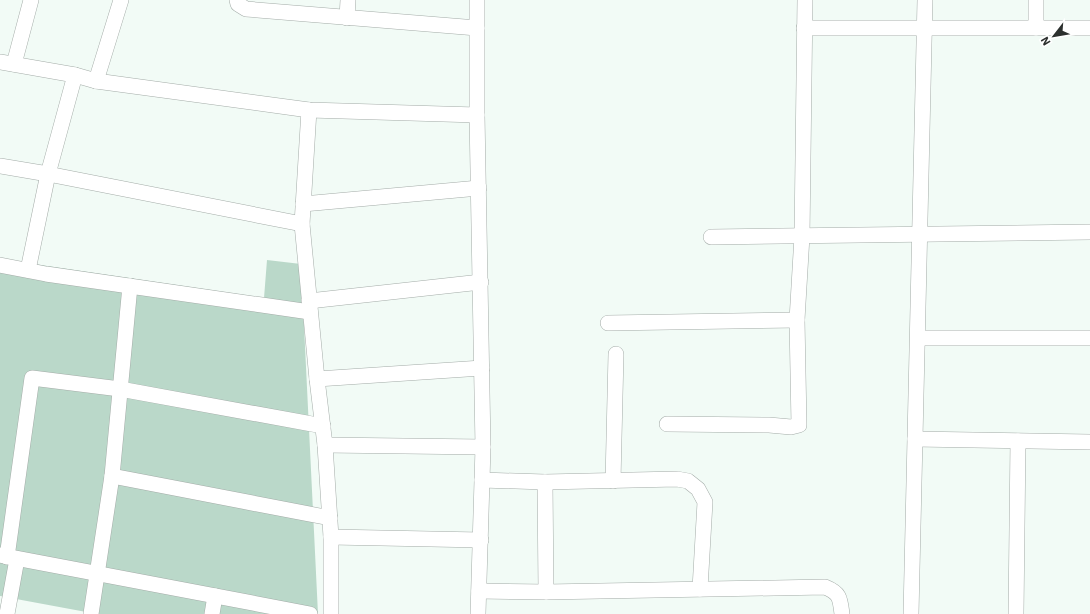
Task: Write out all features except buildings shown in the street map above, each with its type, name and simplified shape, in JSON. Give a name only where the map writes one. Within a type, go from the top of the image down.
[{"type":"street","points":[[31,0],[7,63],[75,75],[96,81],[309,110],[477,115]]},
{"type":"street","points":[[96,81],[121,0]]},
{"type":"street","points":[[237,0],[238,4],[246,10],[477,28]]},
{"type":"street","points":[[347,18],[348,0]]},
{"type":"street","points":[[477,0],[477,115],[483,447],[478,614]]},
{"type":"street","points":[[667,424],[769,425],[791,427],[799,424],[797,320],[802,236],[805,0]]},
{"type":"street","points":[[911,614],[925,0]]},
{"type":"street","points":[[1036,0],[1036,28]]},
{"type":"street","points":[[804,28],[1090,28]]},
{"type":"street","points":[[28,270],[48,174],[75,75]]},
{"type":"street","points":[[309,110],[302,224],[325,445],[331,537],[331,614]]},
{"type":"street","points":[[0,166],[302,224]]},
{"type":"street","points":[[303,204],[479,188]]},
{"type":"street","points":[[711,237],[1090,232]]},
{"type":"street","points":[[0,265],[130,286],[310,306],[481,282]]},
{"type":"street","points":[[91,614],[112,476],[130,286]]},
{"type":"street","points":[[608,323],[797,320]]},
{"type":"street","points":[[918,338],[1090,338]]},
{"type":"street","points":[[613,481],[616,354]]},
{"type":"street","points":[[317,379],[482,368]]},
{"type":"street","points":[[6,614],[8,557],[32,378],[120,389],[323,426]]},
{"type":"street","points":[[915,439],[1090,442]]},
{"type":"street","points":[[1016,614],[1018,441]]},
{"type":"street","points":[[325,445],[483,447]]},
{"type":"street","points":[[112,476],[330,518]]},
{"type":"street","points":[[482,480],[545,482],[677,479],[688,481],[698,489],[705,502],[700,589]]},
{"type":"street","points":[[545,482],[546,592]]},
{"type":"street","points":[[331,537],[481,540]]},
{"type":"street","points":[[8,557],[310,614]]},
{"type":"street","points":[[479,591],[546,592],[825,587],[834,591],[840,599],[842,614]]},
{"type":"street","points":[[212,614],[215,596]]},
{"type":"green space","points":[[0,259],[264,298],[267,260],[301,264],[318,614],[97,614],[0,596]]}]
